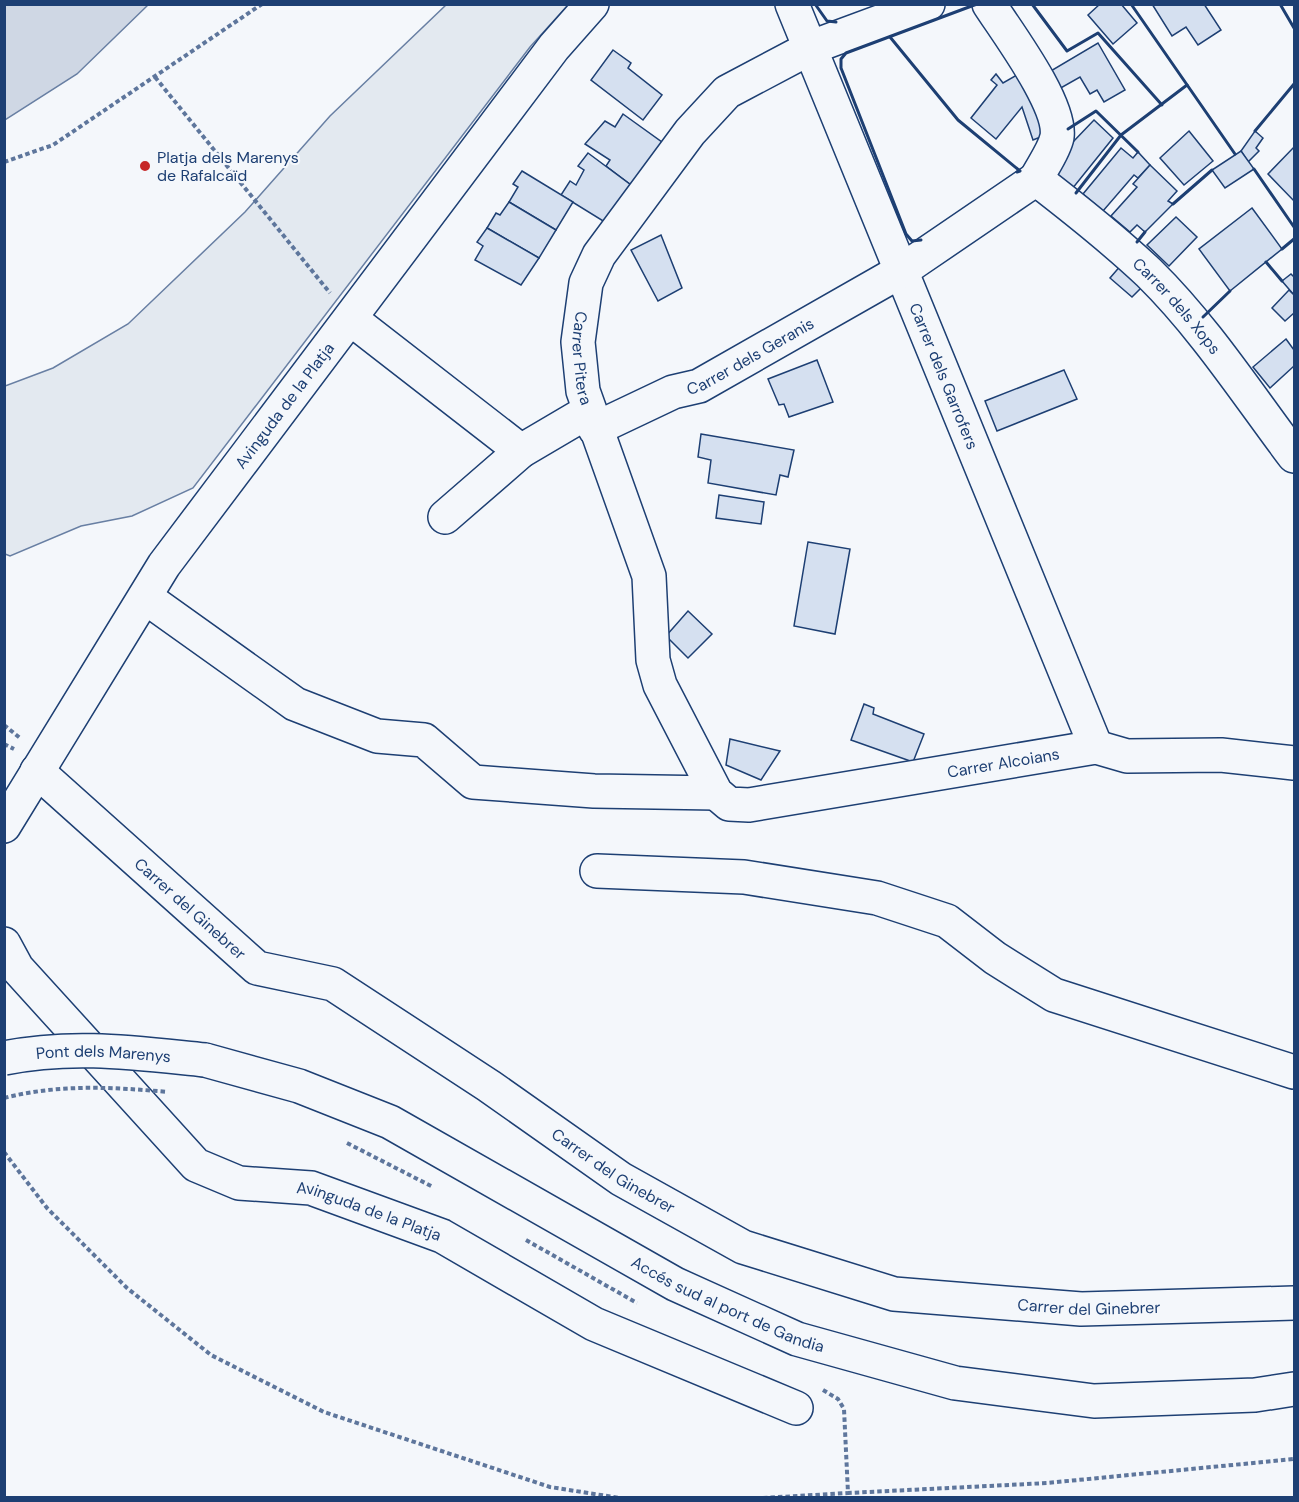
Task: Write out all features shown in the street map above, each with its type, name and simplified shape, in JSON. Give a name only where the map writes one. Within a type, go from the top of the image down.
[{"type":"main road","name":"Avinguda de la Platja","points":[[4,826],[164,565],[554,47],[592,4]]},
{"type":"main road","name":"Carrer dels Garrofers","points":[[792,4],[812,47],[1096,747]]},
{"type":"main road","name":"Carrer Pitera","points":[[716,793],[660,685],[653,660],[649,576],[592,420],[579,372],[578,342],[586,283],[600,255],[690,132],[713,105],[744,82],[812,47],[928,4]]},
{"type":"main road","points":[[901,271],[1036,179],[1057,137],[1055,117],[1026,60],[989,4]]},
{"type":"main road","name":"Carrer dels Xops","points":[[1036,179],[1095,225],[1150,274],[1204,337],[1294,456]]},
{"type":"main road","name":"Carrer dels Geranis","points":[[445,517],[521,451],[592,420],[673,392],[699,386],[901,271]]},
{"type":"main road","points":[[351,319],[521,451]]},
{"type":"main road","points":[[145,597],[295,704],[377,736],[424,740],[473,782],[594,791],[716,793]]},
{"type":"main road","name":"Carrer Alcoians","points":[[716,793],[729,804],[749,805],[1096,747],[1127,756],[1221,755],[1294,763]]},
{"type":"main road","name":"Carrer del Ginebrer","points":[[37,771],[257,968],[333,984],[489,1086],[621,1179],[743,1246],[894,1294],[1081,1309],[1294,1303]]},
{"type":"main road","points":[[597,871],[744,877],[877,898],[947,921],[995,958],[1054,995],[1293,1068]]},
{"type":"main road","name":"Avinguda de la Platja","points":[[4,944],[17,968],[196,1165],[239,1183],[311,1188],[442,1236],[594,1324],[796,1408]]},
{"type":"main road","name":"Pont dels Marenys","points":[[4,1058],[60,1049],[107,1049],[205,1060]]},
{"type":"main road","name":"Accés sud al port de Gandia","points":[[205,1060],[299,1086],[390,1122],[675,1284],[797,1339],[955,1383],[1094,1401],[1255,1395],[1294,1389]]},
{"type":"path","points":[[4,162],[53,145],[262,4]]},
{"type":"path","points":[[154,77],[351,319]]},
{"type":"path","points":[[4,1098],[38,1089],[104,1087],[180,1093]]},
{"type":"path","points":[[4,1152],[46,1208],[127,1288],[211,1355],[324,1412],[550,1487],[620,1497]]},
{"type":"path","points":[[763,1497],[848,1493]]},
{"type":"shaded area","points":[[5,4],[148,5],[77,74],[5,120]]},
{"type":"shaded area","points":[[446,5],[568,5],[530,47],[193,488],[132,516],[81,526],[10,556],[5,554],[5,386],[53,368],[128,324],[245,212],[330,116]]},
{"type":"building","points":[[1100,4],[1121,4],[1137,23],[1113,44],[1088,15]]},
{"type":"building","points":[[1152,4],[1204,4],[1221,30],[1198,45],[1186,27],[1172,36]]},
{"type":"building","points":[[1098,43],[1125,90],[1104,102],[1097,90],[1090,94],[1080,77],[1059,89],[1049,72]]},
{"type":"building","points":[[613,50],[631,63],[628,68],[662,95],[643,120],[591,80]]},
{"type":"building","points":[[1024,71],[1048,134],[1033,140],[1022,107],[996,139],[971,118],[997,85],[991,80],[996,74],[1003,83]]},
{"type":"building","points":[[623,114],[666,145],[635,188],[606,166],[610,160],[585,144],[605,121],[615,127]]},
{"type":"building","points":[[1094,120],[1113,138],[1072,189],[1052,175],[1073,142]]},
{"type":"building","points":[[1189,131],[1213,161],[1184,185],[1160,158]]},
{"type":"building","points":[[1255,131],[1263,138],[1256,148],[1259,151],[1248,162],[1241,151]]},
{"type":"building","points":[[1294,147],[1294,201],[1268,174]]},
{"type":"building","points":[[1121,148],[1133,158],[1138,152],[1150,165],[1138,178],[1134,175],[1103,211],[1083,194]]},
{"type":"building","points":[[1241,151],[1254,169],[1225,188],[1212,170]]},
{"type":"building","points":[[588,153],[635,188],[608,224],[561,195],[570,181],[576,185],[584,170],[578,166]]},
{"type":"building","points":[[1150,165],[1177,191],[1168,201],[1173,204],[1145,232],[1137,225],[1130,232],[1111,216],[1137,187],[1133,184]]},
{"type":"building","points":[[522,171],[573,202],[556,230],[509,202],[518,187],[513,184]]},
{"type":"building","points":[[509,202],[556,230],[539,258],[487,228],[496,213],[500,215]]},
{"type":"building","points":[[1252,208],[1282,249],[1230,291],[1199,249]]},
{"type":"building","points":[[1176,217],[1197,237],[1169,266],[1147,245]]},
{"type":"building","points":[[487,228],[539,258],[521,285],[475,260],[483,246],[477,242]]},
{"type":"building","points":[[661,235],[682,288],[658,301],[631,250]]},
{"type":"building","points":[[1122,264],[1144,285],[1132,297],[1110,278]]},
{"type":"building","points":[[1291,274],[1294,277],[1294,295],[1282,281]]},
{"type":"building","points":[[1289,290],[1294,295],[1294,313],[1285,321],[1272,308]]},
{"type":"building","points":[[1286,339],[1294,350],[1294,366],[1270,388],[1253,367]]},
{"type":"building","points":[[817,360],[833,402],[789,417],[784,404],[779,405],[768,379]]},
{"type":"building","points":[[1064,370],[1077,399],[997,431],[985,401]]},
{"type":"building","points":[[701,434],[794,450],[788,477],[780,475],[776,495],[708,483],[711,460],[698,457]]},
{"type":"building","points":[[719,495],[764,502],[761,524],[716,518]]},
{"type":"building","points":[[808,542],[850,549],[835,634],[794,626]]},
{"type":"building","points":[[688,611],[712,634],[688,658],[666,636]]},
{"type":"building","points":[[864,704],[874,708],[873,714],[924,734],[913,762],[851,740]]},
{"type":"building","points":[[730,739],[780,751],[761,780],[726,765]]},
{"type":"wall","points":[[815,4],[827,21],[836,22]]},
{"type":"wall","points":[[921,240],[912,241],[906,234],[841,68],[841,59],[846,53],[977,4]]},
{"type":"wall","points":[[1032,4],[1067,51],[1098,33],[1162,105]]},
{"type":"wall","points":[[1131,4],[1235,154]]},
{"type":"wall","points":[[1280,4],[1294,28]]},
{"type":"wall","points":[[890,37],[958,120],[1020,171],[1017,172]]},
{"type":"wall","points":[[1255,131],[1294,84]]},
{"type":"wall","points":[[1076,193],[1121,135],[1187,85]]},
{"type":"wall","points":[[1068,129],[1096,111],[1138,152]]},
{"type":"wall","points":[[1254,169],[1294,227]]},
{"type":"wall","points":[[1173,204],[1212,170]]},
{"type":"wall","points":[[1137,242],[1145,232]]},
{"type":"wall","points":[[1282,249],[1294,239]]},
{"type":"wall","points":[[1266,262],[1282,281]]},
{"type":"wall","points":[[1203,317],[1230,291]]},
{"type":"place","name":"Platja dels Marenys de Rafalcaïd","points":[[145,166]]}]
